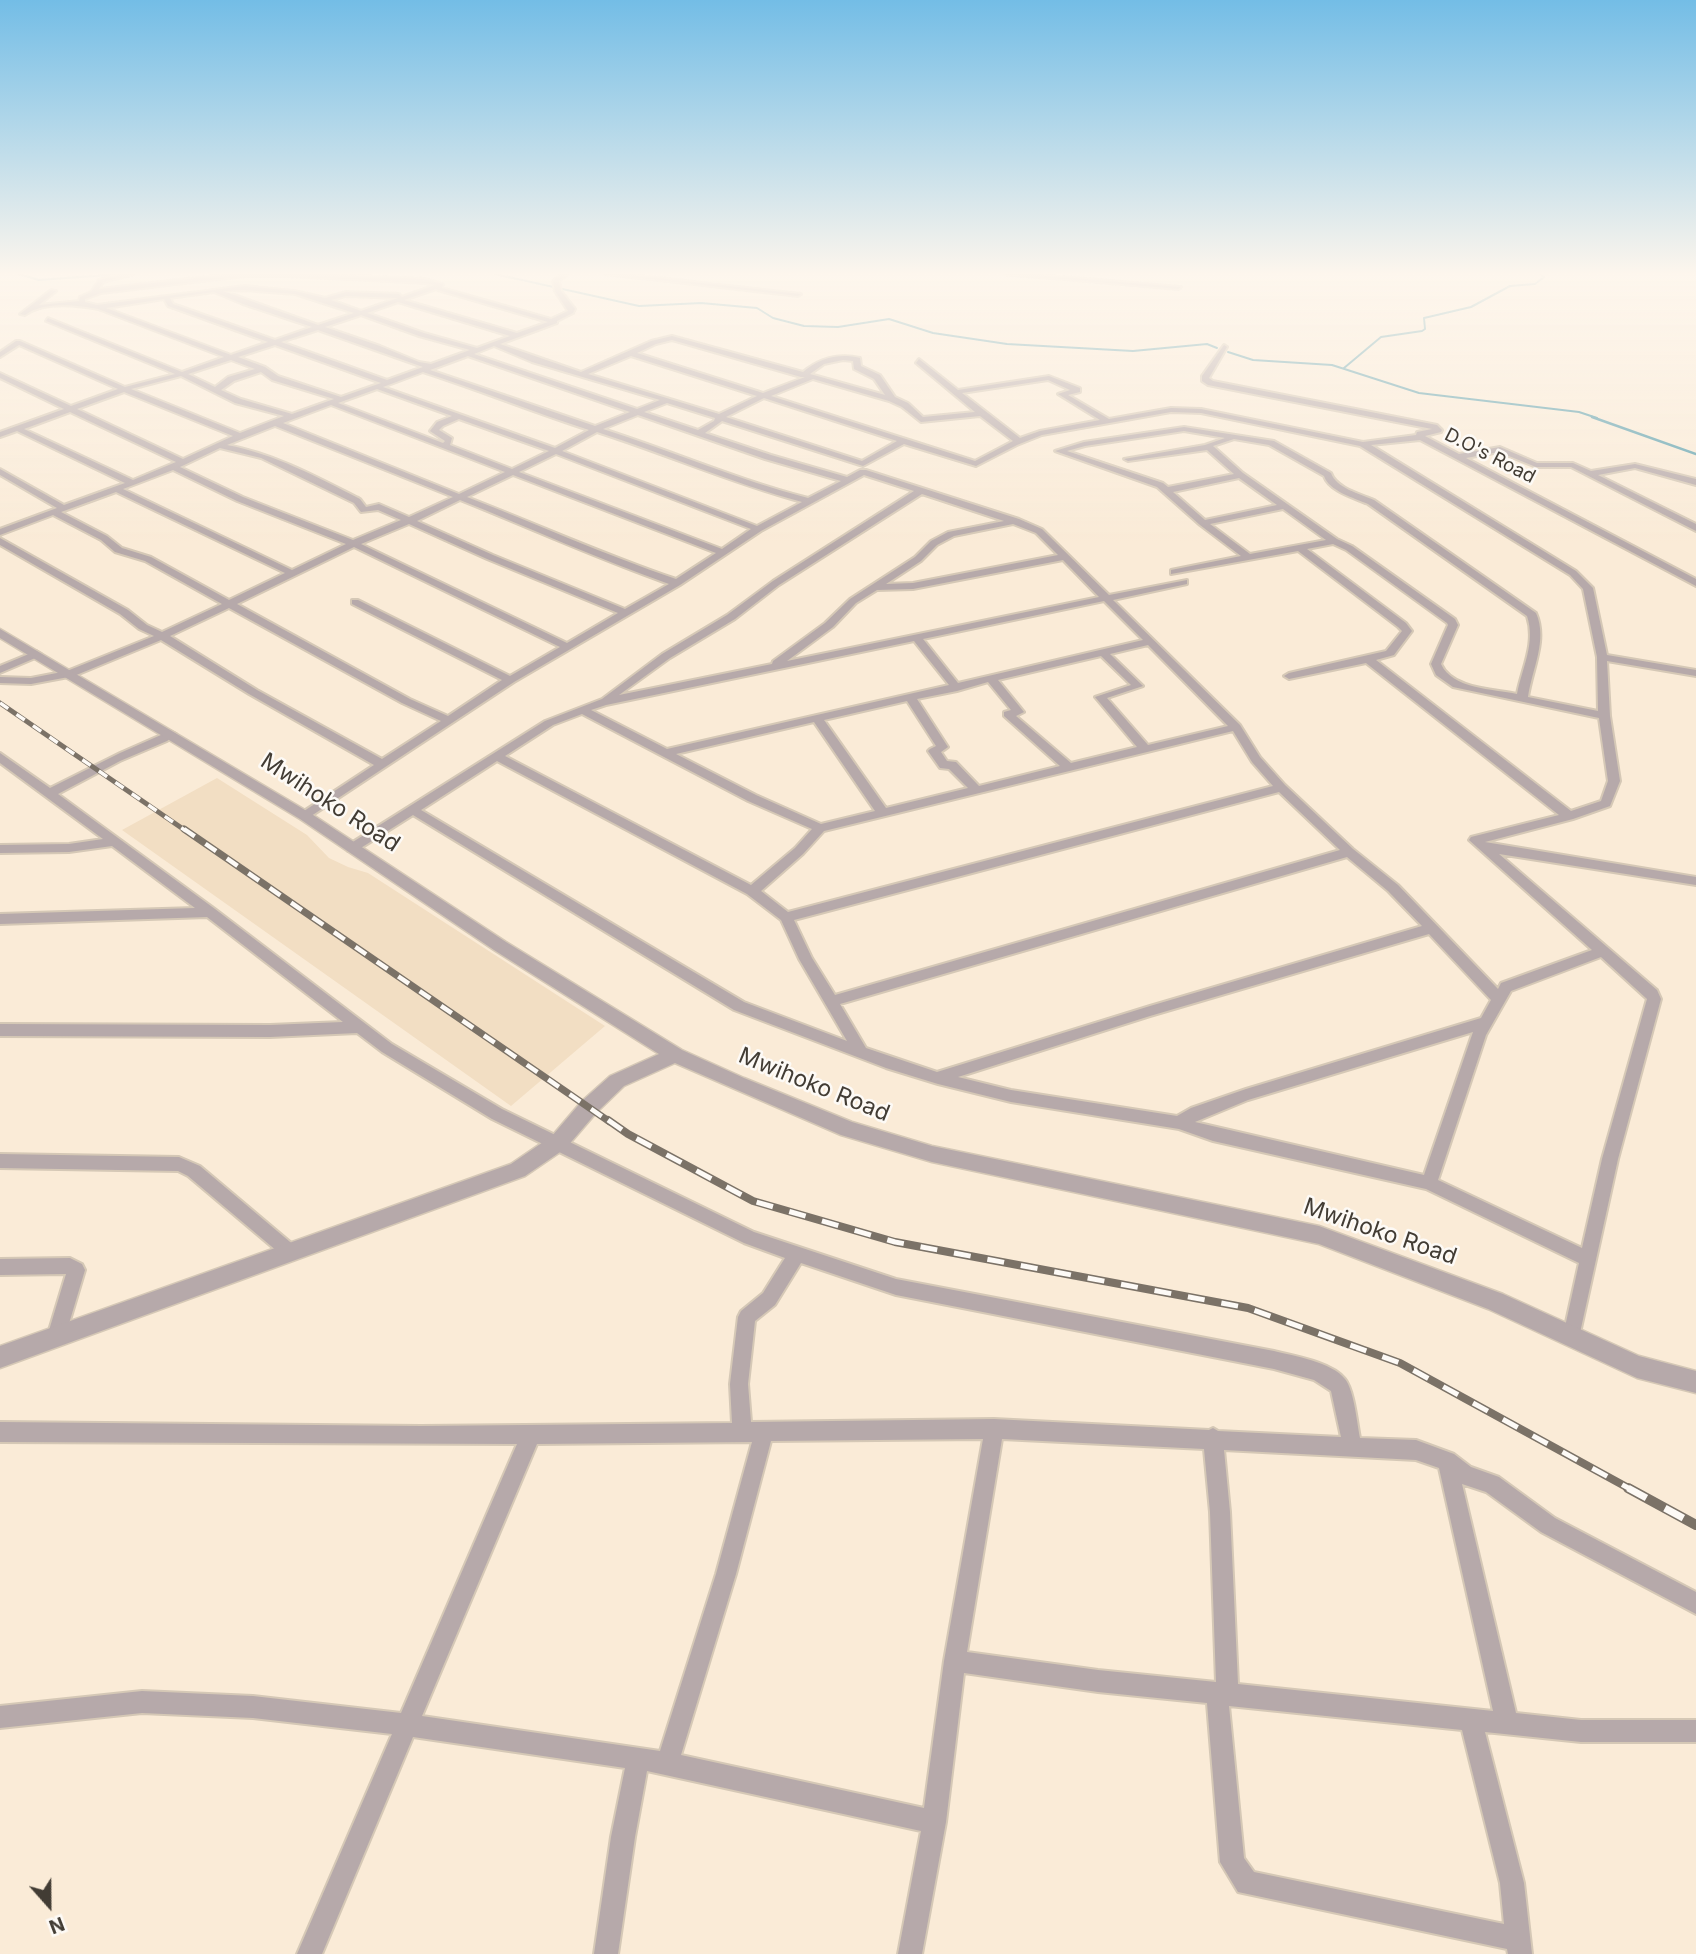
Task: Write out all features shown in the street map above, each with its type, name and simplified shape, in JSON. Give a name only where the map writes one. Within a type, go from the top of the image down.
[{"type":"street","points":[[70,365],[242,436]]},
{"type":"street","points":[[161,365],[238,401],[289,415],[287,418],[291,419]]},
{"type":"street","points":[[0,435],[124,389],[206,365]]},
{"type":"street","points":[[251,365],[275,378],[344,401]]},
{"type":"street","points":[[332,365],[758,529]]},
{"type":"street","points":[[424,365],[434,367]]},
{"type":"street","points":[[0,532],[134,483],[242,436],[439,365]]},
{"type":"street","points":[[509,365],[768,457],[847,481]]},
{"type":"street","points":[[555,365],[863,464],[905,440]]},
{"type":"street","points":[[584,373],[595,365]]},
{"type":"street","points":[[668,365],[976,464],[1040,433],[1158,411],[1201,411],[1363,444],[1421,437]]},
{"type":"street","points":[[769,365],[892,400],[905,405],[921,420],[982,414]]},
{"type":"street","points":[[808,376],[810,369],[819,365]]},
{"type":"street","points":[[857,365],[877,377],[892,400]]},
{"type":"street","points":[[924,365],[1019,441]]},
{"type":"street","name":"D.O's Road","points":[[1213,365],[1205,379],[1211,383],[1438,429],[1420,433],[1421,437],[1696,583]]},
{"type":"street","points":[[217,389],[232,379],[262,369]]},
{"type":"street","points":[[424,370],[504,396],[532,409],[665,451],[685,462],[809,501]]},
{"type":"street","points":[[0,375],[73,408],[240,499],[354,544],[568,647]]},
{"type":"street","points":[[699,433],[718,422],[719,417],[808,376]]},
{"type":"street","points":[[957,392],[1049,379],[1077,390],[1062,394],[1107,421]]},
{"type":"street","points":[[0,680],[31,681],[70,674],[162,636],[554,452],[598,428],[667,400]]},
{"type":"street","points":[[332,403],[725,554]]},
{"type":"street","points":[[444,447],[449,440],[434,431],[440,424],[460,416]]},
{"type":"street","points":[[278,424],[461,496],[607,559],[677,583]]},
{"type":"street","points":[[19,429],[134,483]]},
{"type":"street","points":[[1240,475],[1164,488],[1059,452],[1069,447],[1184,429],[1270,443],[1328,475],[1333,483],[1371,502],[1532,615],[1535,621],[1534,655],[1525,676],[1521,698]]},
{"type":"street","points":[[1128,459],[1209,447],[1235,437]]},
{"type":"street","points":[[1107,442],[1248,557]]},
{"type":"street","points":[[1363,444],[1578,577],[1588,588],[1602,657],[1604,716],[1614,781],[1612,789],[1602,806],[1475,840],[1653,994],[1654,999],[1610,1159],[1572,1336]]},
{"type":"street","points":[[223,446],[236,451],[247,449],[284,464],[357,501],[364,510],[379,507],[490,557],[626,613]]},
{"type":"street","points":[[1209,447],[1240,475],[1451,621],[1453,625],[1436,664],[1440,673],[1457,685],[1604,716]]},
{"type":"street","points":[[1457,457],[1500,449],[1536,465],[1563,463],[1593,473],[1696,528]]},
{"type":"street","points":[[1593,473],[1635,466],[1696,482]]},
{"type":"street","points":[[0,472],[126,555],[148,559],[406,701],[448,720]]},
{"type":"street","points":[[305,816],[510,680],[725,554],[758,529],[863,472],[1017,521],[1039,531],[1062,553],[1062,557],[1107,598],[1236,727],[1256,759],[1281,788],[1349,852],[1393,888],[1499,999]]},
{"type":"street","points":[[116,489],[295,574]]},
{"type":"street","points":[[603,702],[666,656],[731,617],[776,583],[920,491]]},
{"type":"street","points":[[1203,523],[1286,506]]},
{"type":"street","points":[[773,666],[829,625],[873,587],[918,559],[934,543],[951,534],[1017,521]]},
{"type":"street","points":[[0,541],[253,692],[382,764]]},
{"type":"street","points":[[1174,572],[1334,541]]},
{"type":"street","points":[[1289,676],[1390,653],[1407,631],[1298,547]]},
{"type":"street","points":[[873,587],[913,586],[1062,557]]},
{"type":"street","points":[[352,848],[549,723],[603,702],[1184,582]]},
{"type":"street","points":[[355,602],[510,680]]},
{"type":"street","name":"Mwihoko Road","points":[[0,633],[305,816],[500,946],[675,1055],[737,1083],[888,1143],[1319,1235],[1495,1301],[1637,1367],[1696,1382]]},
{"type":"street","points":[[917,638],[957,688]]},
{"type":"street","points":[[665,753],[1150,642]]},
{"type":"street","points":[[0,670],[36,654]]},
{"type":"street","points":[[1104,654],[1138,686],[1100,697],[1144,748]]},
{"type":"street","points":[[1602,657],[1696,673]]},
{"type":"street","points":[[1368,659],[1569,817]]},
{"type":"street","points":[[992,680],[1018,712],[1008,714],[1067,766]]},
{"type":"street","points":[[910,697],[943,747],[934,751],[944,765],[952,765],[975,789]]},
{"type":"street","points":[[582,710],[752,799],[820,828]]},
{"type":"street","points":[[816,717],[882,811]]},
{"type":"street","points":[[752,891],[820,828],[1236,727]]},
{"type":"street","points":[[48,794],[90,776],[108,763],[151,746],[170,734]]},
{"type":"street","points":[[497,756],[752,891],[786,918],[806,959],[860,1051]]},
{"type":"street","points":[[0,758],[210,912],[356,1027],[497,1114],[559,1142],[750,1238],[896,1287],[1273,1360],[1321,1373],[1332,1378],[1339,1386],[1353,1447]]},
{"type":"street","points":[[786,918],[1281,788]]},
{"type":"street","points":[[413,810],[484,850],[739,1006],[938,1078],[1011,1096],[1179,1124],[1429,1183],[1589,1259]]},
{"type":"street","points":[[0,849],[69,848],[112,842]]},
{"type":"street","points":[[1482,847],[1696,881]]},
{"type":"street","points":[[833,1001],[1349,852]]},
{"type":"street","points":[[0,919],[210,912]]},
{"type":"street","points":[[938,1078],[1150,1011],[1433,928]]},
{"type":"street","points":[[1429,1183],[1479,1034],[1506,987],[1603,951]]},
{"type":"street","points":[[1179,1124],[1196,1113],[1245,1095],[1487,1022]]},
{"type":"street","points":[[0,1030],[270,1031],[356,1027]]},
{"type":"street","points":[[0,1357],[494,1181],[518,1170],[559,1142],[589,1107],[617,1082],[675,1055]]},
{"type":"street","points":[[0,1161],[179,1164],[194,1171],[290,1252]]},
{"type":"street","points":[[742,1432],[739,1384],[747,1317],[769,1299],[797,1254]]},
{"type":"street","points":[[0,1267],[70,1266],[76,1270],[76,1280],[56,1337]]},
{"type":"street","points":[[909,1954],[934,1822],[955,1661],[994,1429]]},
{"type":"street","points":[[0,1432],[531,1434],[994,1429],[1416,1450],[1447,1461],[1465,1475],[1492,1484],[1548,1525],[1696,1603]]},
{"type":"street","points":[[667,1763],[726,1574],[764,1432]]},
{"type":"street","points":[[309,1954],[531,1434]]},
{"type":"street","points":[[1213,1438],[1220,1512],[1222,1693],[1232,1862],[1247,1884],[1520,1947],[1512,1883],[1470,1719]]},
{"type":"street","points":[[1447,1461],[1507,1723]]},
{"type":"street","points":[[955,1661],[1098,1681],[1581,1731],[1696,1731]]},
{"type":"street","points":[[0,1717],[142,1702],[253,1707],[406,1725],[667,1763],[934,1822]]},
{"type":"street","points":[[606,1954],[623,1837],[638,1759]]},
{"type":"shaded area","points":[[217,778],[307,835],[329,858],[368,873],[605,1026],[511,1106],[122,830]]},
{"type":"waterway","points":[[1333,365],[1419,393],[1579,412],[1597,418]]},
{"type":"waterway","points":[[1344,368],[1347,365]]},
{"type":"waterway","points":[[1592,417],[1696,454]]},
{"type":"railway","points":[[0,703],[186,831]]},
{"type":"railway","points":[[184,829],[610,1122]]},
{"type":"railway","points":[[608,1120],[628,1134],[753,1201],[895,1242],[1248,1308],[1400,1363],[1632,1490]]},
{"type":"railway","points":[[1628,1488],[1696,1525]]}]
